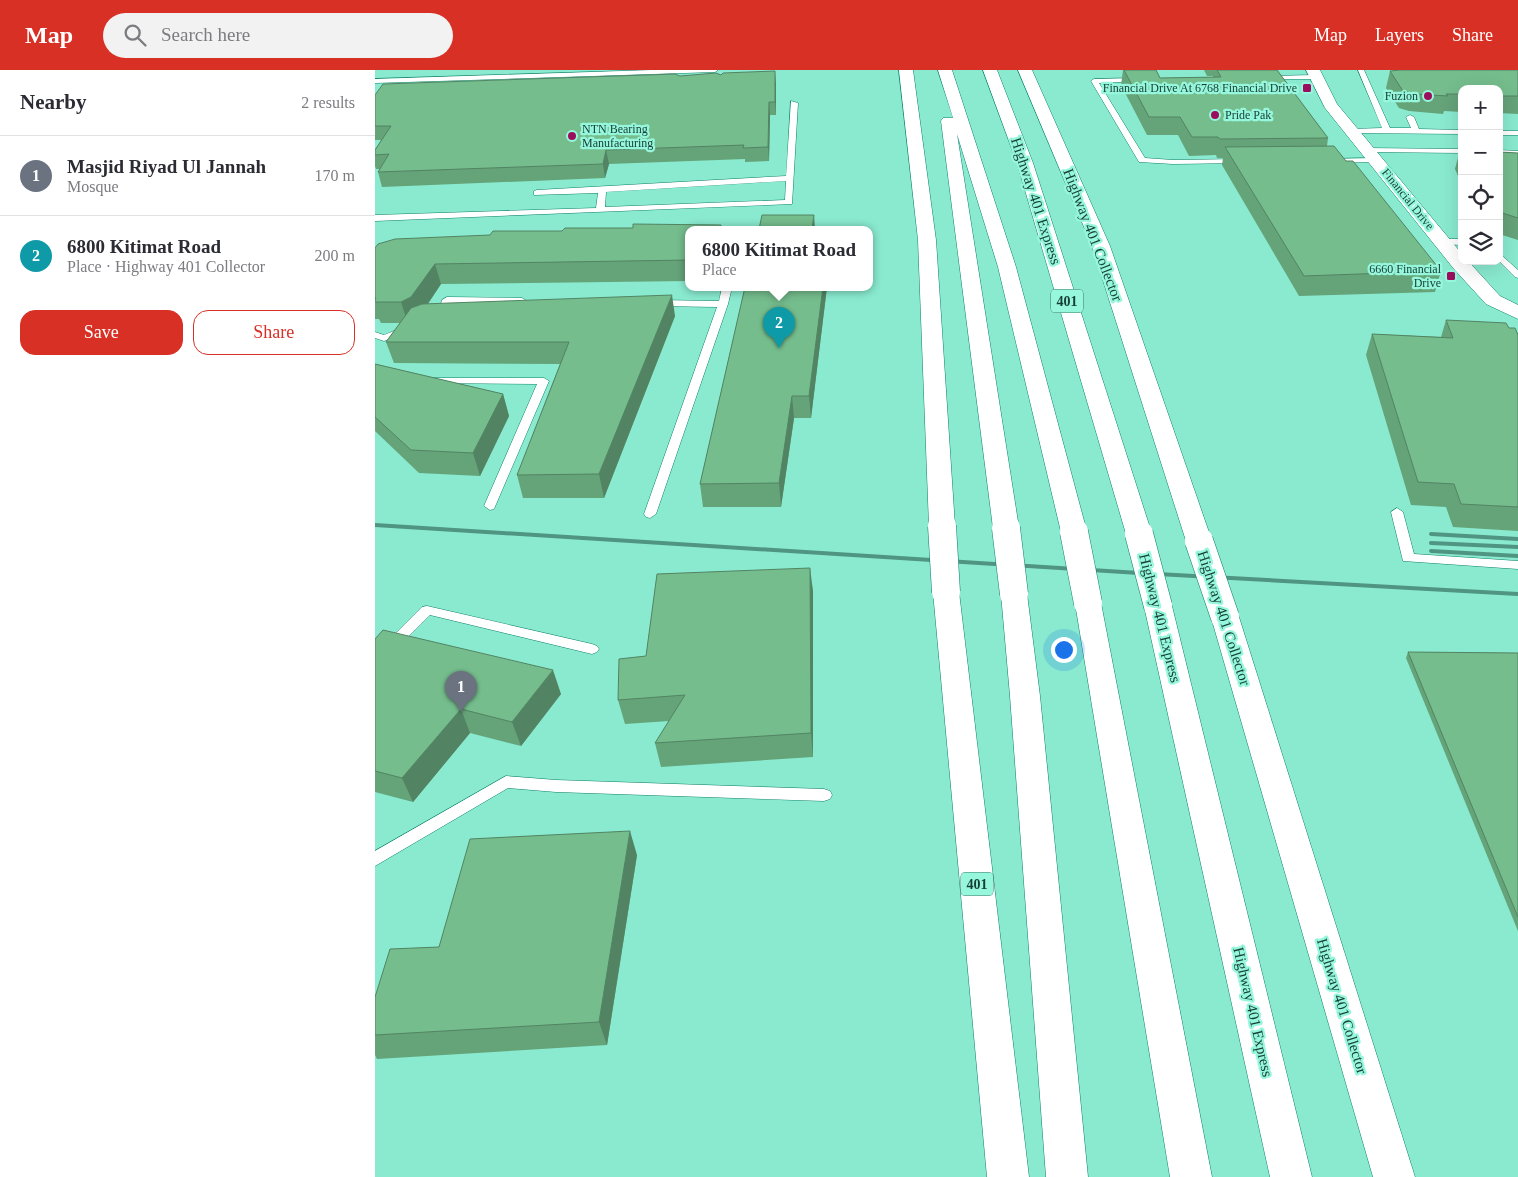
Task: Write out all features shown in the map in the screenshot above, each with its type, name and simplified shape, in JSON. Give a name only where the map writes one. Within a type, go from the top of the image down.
[{"type":"main road","points":[[893,70],[927,240]]},
{"type":"main road","name":"401","points":[[906,70],[927,240],[946,592],[1007,1177]]},
{"type":"main road","points":[[941,70],[1014,594],[1025,696],[1067,1177]]},
{"type":"main road","points":[[945,70],[1007,267],[1074,532],[1191,1177]]},
{"type":"main road","name":"Highway 401 Express","points":[[990,70],[1025,163],[1139,534],[1158,606],[1291,1177]]},
{"type":"main road","name":"Highway 401 Collector","points":[[1025,70],[1101,246],[1225,617],[1394,1177]]},
{"type":"main road","name":"Financial Drive","points":[[1314,73],[1331,105],[1351,131],[1488,296],[1518,313]]},
{"type":"lane","points":[[375,81],[681,75],[715,70]]},
{"type":"lane","points":[[1361,70],[1387,130]]},
{"type":"lane","points":[[1258,78],[1314,73]]},
{"type":"lane","points":[[1152,80],[1094,81],[1141,160],[1173,162],[1250,161]]},
{"type":"lane","points":[[537,193],[603,190],[693,195],[760,191],[789,202],[794,103]]},
{"type":"lane","points":[[1410,117],[1417,130]]},
{"type":"lane","points":[[1351,131],[1417,130],[1458,132]]},
{"type":"lane","points":[[1503,133],[1518,133]]},
{"type":"lane","points":[[1318,161],[1372,155],[1458,151]]},
{"type":"lane","points":[[1503,152],[1518,153]]},
{"type":"lane","points":[[375,218],[600,210],[693,195],[760,191],[791,178]]},
{"type":"lane","points":[[600,210],[603,190]]},
{"type":"lane","points":[[1443,242],[1458,242]]},
{"type":"lane","points":[[1503,260],[1518,275]]},
{"type":"lane","points":[[650,514],[726,291]]},
{"type":"lane","points":[[378,338],[444,313],[447,300],[535,301]]},
{"type":"lane","points":[[644,303],[723,304]]},
{"type":"lane","points":[[415,381],[544,381],[490,506]]},
{"type":"lane","points":[[1397,512],[1408,558],[1518,565]]},
{"type":"lane","points":[[375,662],[427,610],[592,649]]},
{"type":"lane","points":[[375,859],[506,782],[824,795]]},
{"type":"building","name":"Pride Pak","points":[[1124,70],[1156,70],[1160,78],[1221,77],[1217,70],[1277,70],[1328,138],[1220,139],[1218,137],[1192,137],[1180,117],[1149,117]]},
{"type":"building","points":[[1518,70],[1518,96],[1503,96],[1503,85],[1458,85],[1458,94],[1446,94],[1448,96],[1414,94],[1403,91],[1390,71]]},
{"type":"building","name":"NTN Bearing Manufacturing","points":[[775,71],[775,102],[769,102],[768,147],[743,148],[744,145],[606,150],[603,164],[378,172],[389,154],[375,155],[375,150],[391,126],[375,126],[375,95],[383,84],[675,74],[680,76],[716,73],[721,75],[723,73]]},
{"type":"building","points":[[1334,146],[1346,161],[1353,161],[1441,271],[1304,276],[1225,147]]},
{"type":"building","points":[[1503,152],[1518,153],[1518,218],[1503,213]]},
{"type":"building","points":[[762,215],[814,215],[812,226],[760,226]]},
{"type":"building","points":[[633,224],[721,225],[685,226],[685,260],[435,264],[411,297],[401,302],[375,302],[375,248],[378,244],[395,239],[490,235],[493,231],[633,228]]},
{"type":"building","points":[[744,291],[822,291],[809,396],[792,396],[779,483],[700,484]]},
{"type":"building","points":[[672,295],[599,474],[517,475],[569,342],[386,342],[411,308],[422,304]]},
{"type":"building","points":[[1446,320],[1506,323],[1509,328],[1515,328],[1518,335],[1518,507],[1461,504],[1454,484],[1418,482],[1372,334],[1453,338]]},
{"type":"building","points":[[375,364],[503,394],[473,453],[411,450],[375,417]]},
{"type":"building","points":[[810,568],[811,733],[655,743],[685,695],[618,700],[619,659],[646,656],[657,574]]},
{"type":"building","points":[[383,630],[553,670],[512,722],[461,709],[402,778],[375,771],[375,639]]},
{"type":"building","points":[[1408,652],[1518,653],[1518,917]]},
{"type":"building","points":[[630,831],[599,1022],[375,1035],[375,997],[390,949],[439,947],[470,839]]},
{"type":"railway","points":[[375,525],[1139,573],[1518,594]]},
{"type":"railway","points":[[1431,534],[1518,539]]},
{"type":"railway","points":[[1431,543],[1518,547]]},
{"type":"railway","points":[[1431,551],[1518,556]]},
{"type":"place","name":"Financial Drive At 6768 Financial Drive","points":[[1307,88]]},
{"type":"place","name":"Fuzion","points":[[1428,96]]},
{"type":"place","name":"Pride Pak","points":[[1215,115]]},
{"type":"place","name":"NTN Bearing Manufacturing","points":[[572,136]]},
{"type":"place","name":"6660 Financial Drive","points":[[1451,276]]},
{"type":"place","name":"6800 Kitimat Road","points":[[779,348]]},
{"type":"place","name":"Masjid Riyad Ul Jannah","points":[[461,712]]}]
